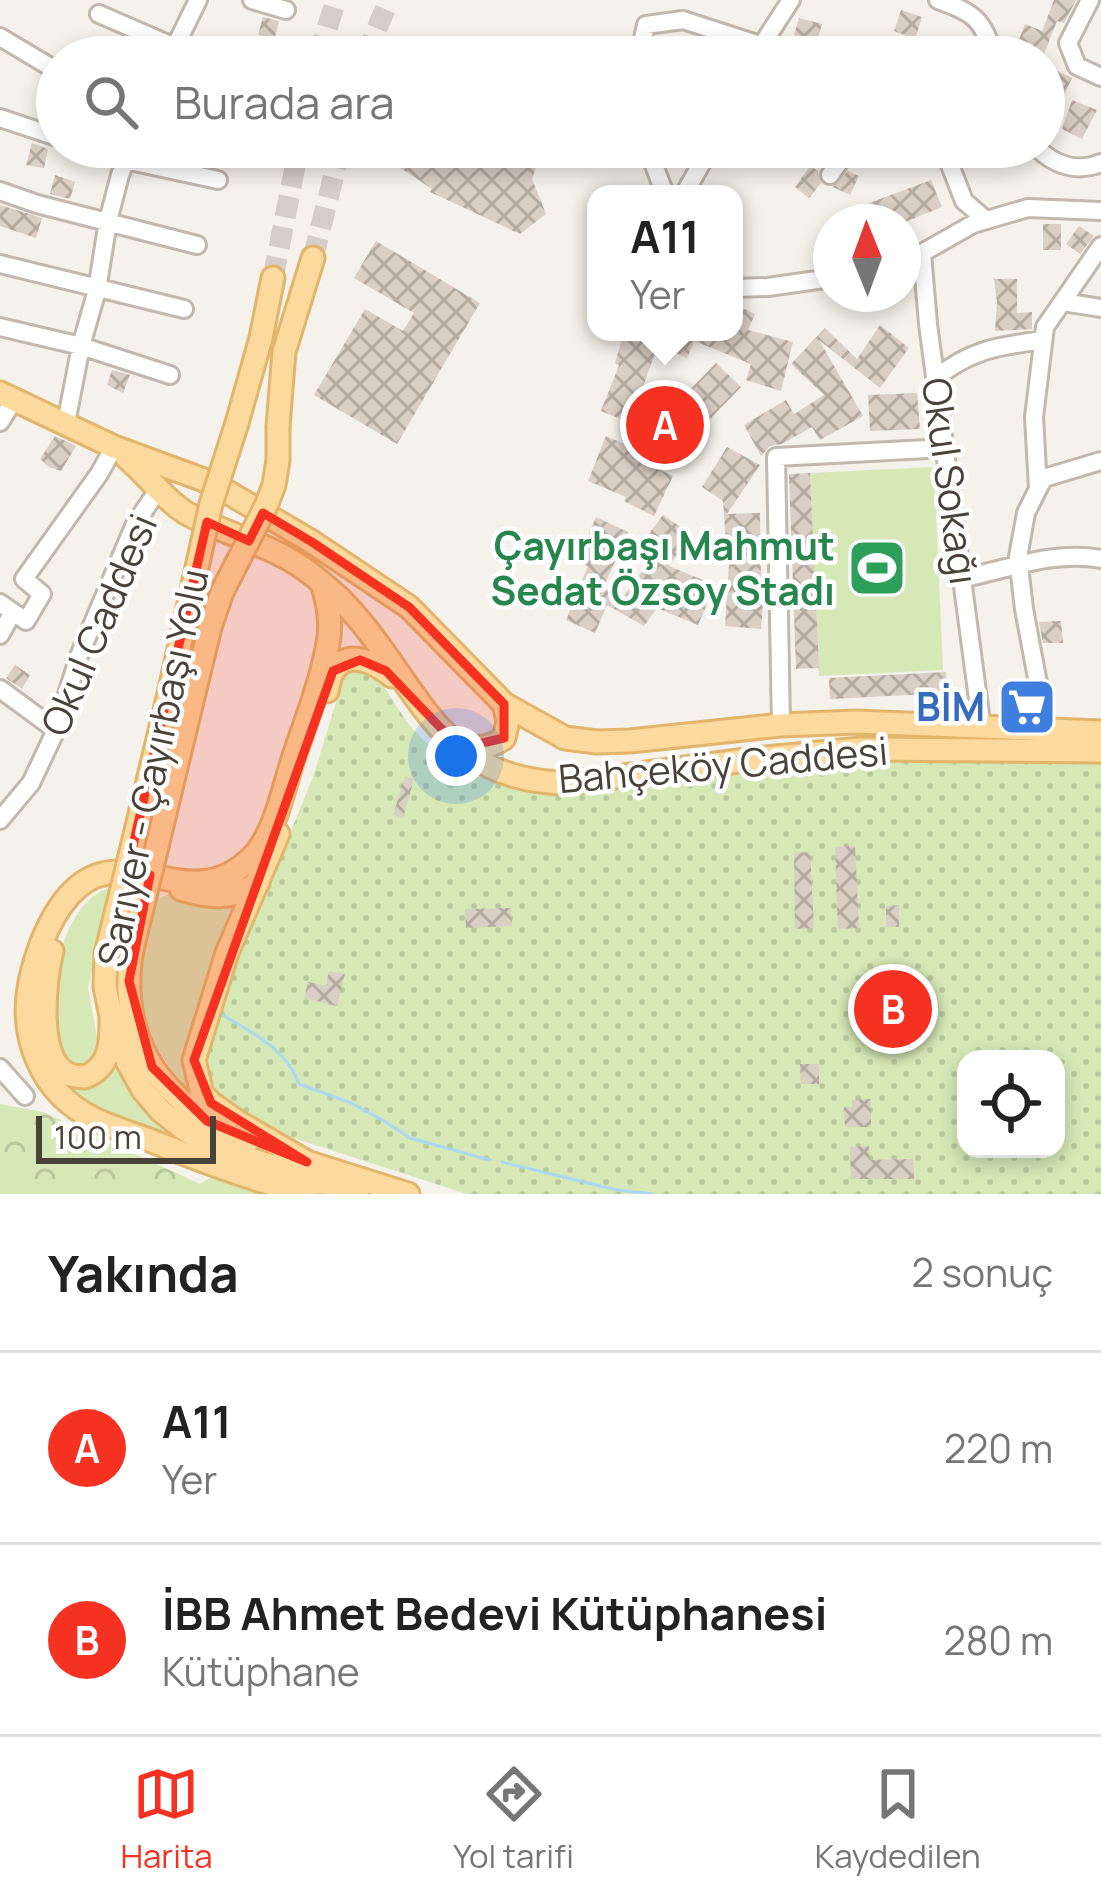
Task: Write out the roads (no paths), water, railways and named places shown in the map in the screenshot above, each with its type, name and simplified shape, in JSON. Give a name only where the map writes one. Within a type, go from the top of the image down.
[{"type":"main road","name":"Sarıyer - Çayırbaşı Yolu","points":[[313,258],[284,352],[274,484],[222,592],[211,627],[145,896],[129,981],[132,1012],[141,1045],[164,1085],[207,1120],[269,1150],[408,1194]]},
{"type":"main road","name":"Sarıyer - Çayırbaşı Yolu","points":[[273,278],[261,338],[211,504],[104,972],[111,1016],[128,1063],[142,1090],[161,1111],[217,1148],[357,1194]]},
{"type":"main road","name":"Bahçeköy Caddesi","points":[[7,397],[114,447],[212,482],[312,542],[409,607],[504,704],[565,738],[630,741],[856,722],[1101,732]]},
{"type":"main road","name":"Bahçeköy Caddesi","points":[[114,447],[142,470],[167,501],[299,565],[322,583],[346,604],[436,725],[460,748],[499,771],[569,784],[861,749],[1101,751]]},
{"type":"main road","points":[[158,490],[165,479],[187,472]]},
{"type":"main road","points":[[192,516],[192,494],[200,484],[212,482]]},
{"type":"main road","points":[[308,1194],[260,1183],[77,1108],[40,1069],[31,1046],[27,1001],[44,937],[78,886],[102,872],[196,882],[220,878],[254,855],[274,817],[328,639],[330,616],[322,583]]},
{"type":"main road","points":[[307,1162],[238,1123],[202,1094],[194,1060],[227,953],[284,817],[333,670],[345,661],[368,661],[408,689]]},
{"type":"main road","points":[[460,748],[484,747],[504,738],[508,729],[504,704]]},
{"type":"main road","points":[[111,1016],[103,1067],[85,1077],[64,1073],[50,1045],[44,1000],[54,947],[80,896],[105,880],[134,878],[225,898],[258,883]]},
{"type":"street","points":[[180,36],[198,0]]},
{"type":"street","points":[[252,0],[286,10]]},
{"type":"street","points":[[767,36],[790,0]]},
{"type":"street","points":[[938,0],[970,11],[988,36]]},
{"type":"street","points":[[1090,0],[1068,43],[1077,66],[1101,77]]},
{"type":"street","points":[[99,14],[141,36]]},
{"type":"street","points":[[644,36],[646,25],[683,20],[721,36]]},
{"type":"street","points":[[0,38],[36,59]]},
{"type":"street","points":[[0,118],[36,130]]},
{"type":"street","points":[[1065,166],[1088,169],[1101,163]]},
{"type":"street","points":[[66,424],[108,221],[124,168]]},
{"type":"street","points":[[176,168],[218,180]]},
{"type":"street","points":[[830,175],[835,168]]},
{"type":"street","points":[[951,168],[964,201],[986,220]]},
{"type":"street","points":[[0,191],[197,245]]},
{"type":"street","points":[[922,253],[973,224],[1028,208],[1101,211]]},
{"type":"street","points":[[1038,489],[1034,417],[1045,327],[1101,247]]},
{"type":"street","name":"Okul Sokağı","points":[[922,253],[982,729]]},
{"type":"street","points":[[0,264],[184,309]]},
{"type":"street","points":[[743,287],[813,280]]},
{"type":"street","points":[[1063,302],[1101,308]]},
{"type":"street","points":[[0,327],[81,346],[170,376]]},
{"type":"street","points":[[936,379],[950,366],[992,347],[1043,340]]},
{"type":"street","points":[[0,422],[7,397]]},
{"type":"street","name":"Okul Caddesi","points":[[13,612],[42,594],[23,579],[114,447]]},
{"type":"street","points":[[781,725],[776,457],[946,448]]},
{"type":"street","points":[[1047,731],[1018,557],[1026,513],[1044,478],[1101,461]]},
{"type":"street","name":"Okul Caddesi","points":[[0,820],[31,783],[56,730],[106,590],[135,524],[158,490]]},
{"type":"street","points":[[964,578],[1055,556],[1101,559]]},
{"type":"street","points":[[0,635],[13,612]]},
{"type":"street","points":[[1,692],[56,730]]},
{"type":"street","points":[[0,1068],[25,1096]]},
{"type":"waterway","points":[[221,1014],[277,1051],[299,1084],[351,1103],[410,1138],[490,1160]]},
{"type":"waterway","points":[[502,1162],[653,1194]]},
{"type":"tunnel","points":[[325,36],[336,0]]},
{"type":"tunnel","points":[[374,36],[389,0]]},
{"type":"tunnel","points":[[273,278],[295,168]]},
{"type":"tunnel","points":[[313,258],[336,168]]},
{"type":"place","name":"A11","points":[[665,425]]},
{"type":"place","name":"Çayırbaşı Mahmut Sedat Özsoy Stadı","points":[[877,568]]},
{"type":"place","name":"BİM","points":[[1027,707]]},
{"type":"place","name":"İBB Ahmet Bedevi Kütüphanesi","points":[[893,1009]]}]
